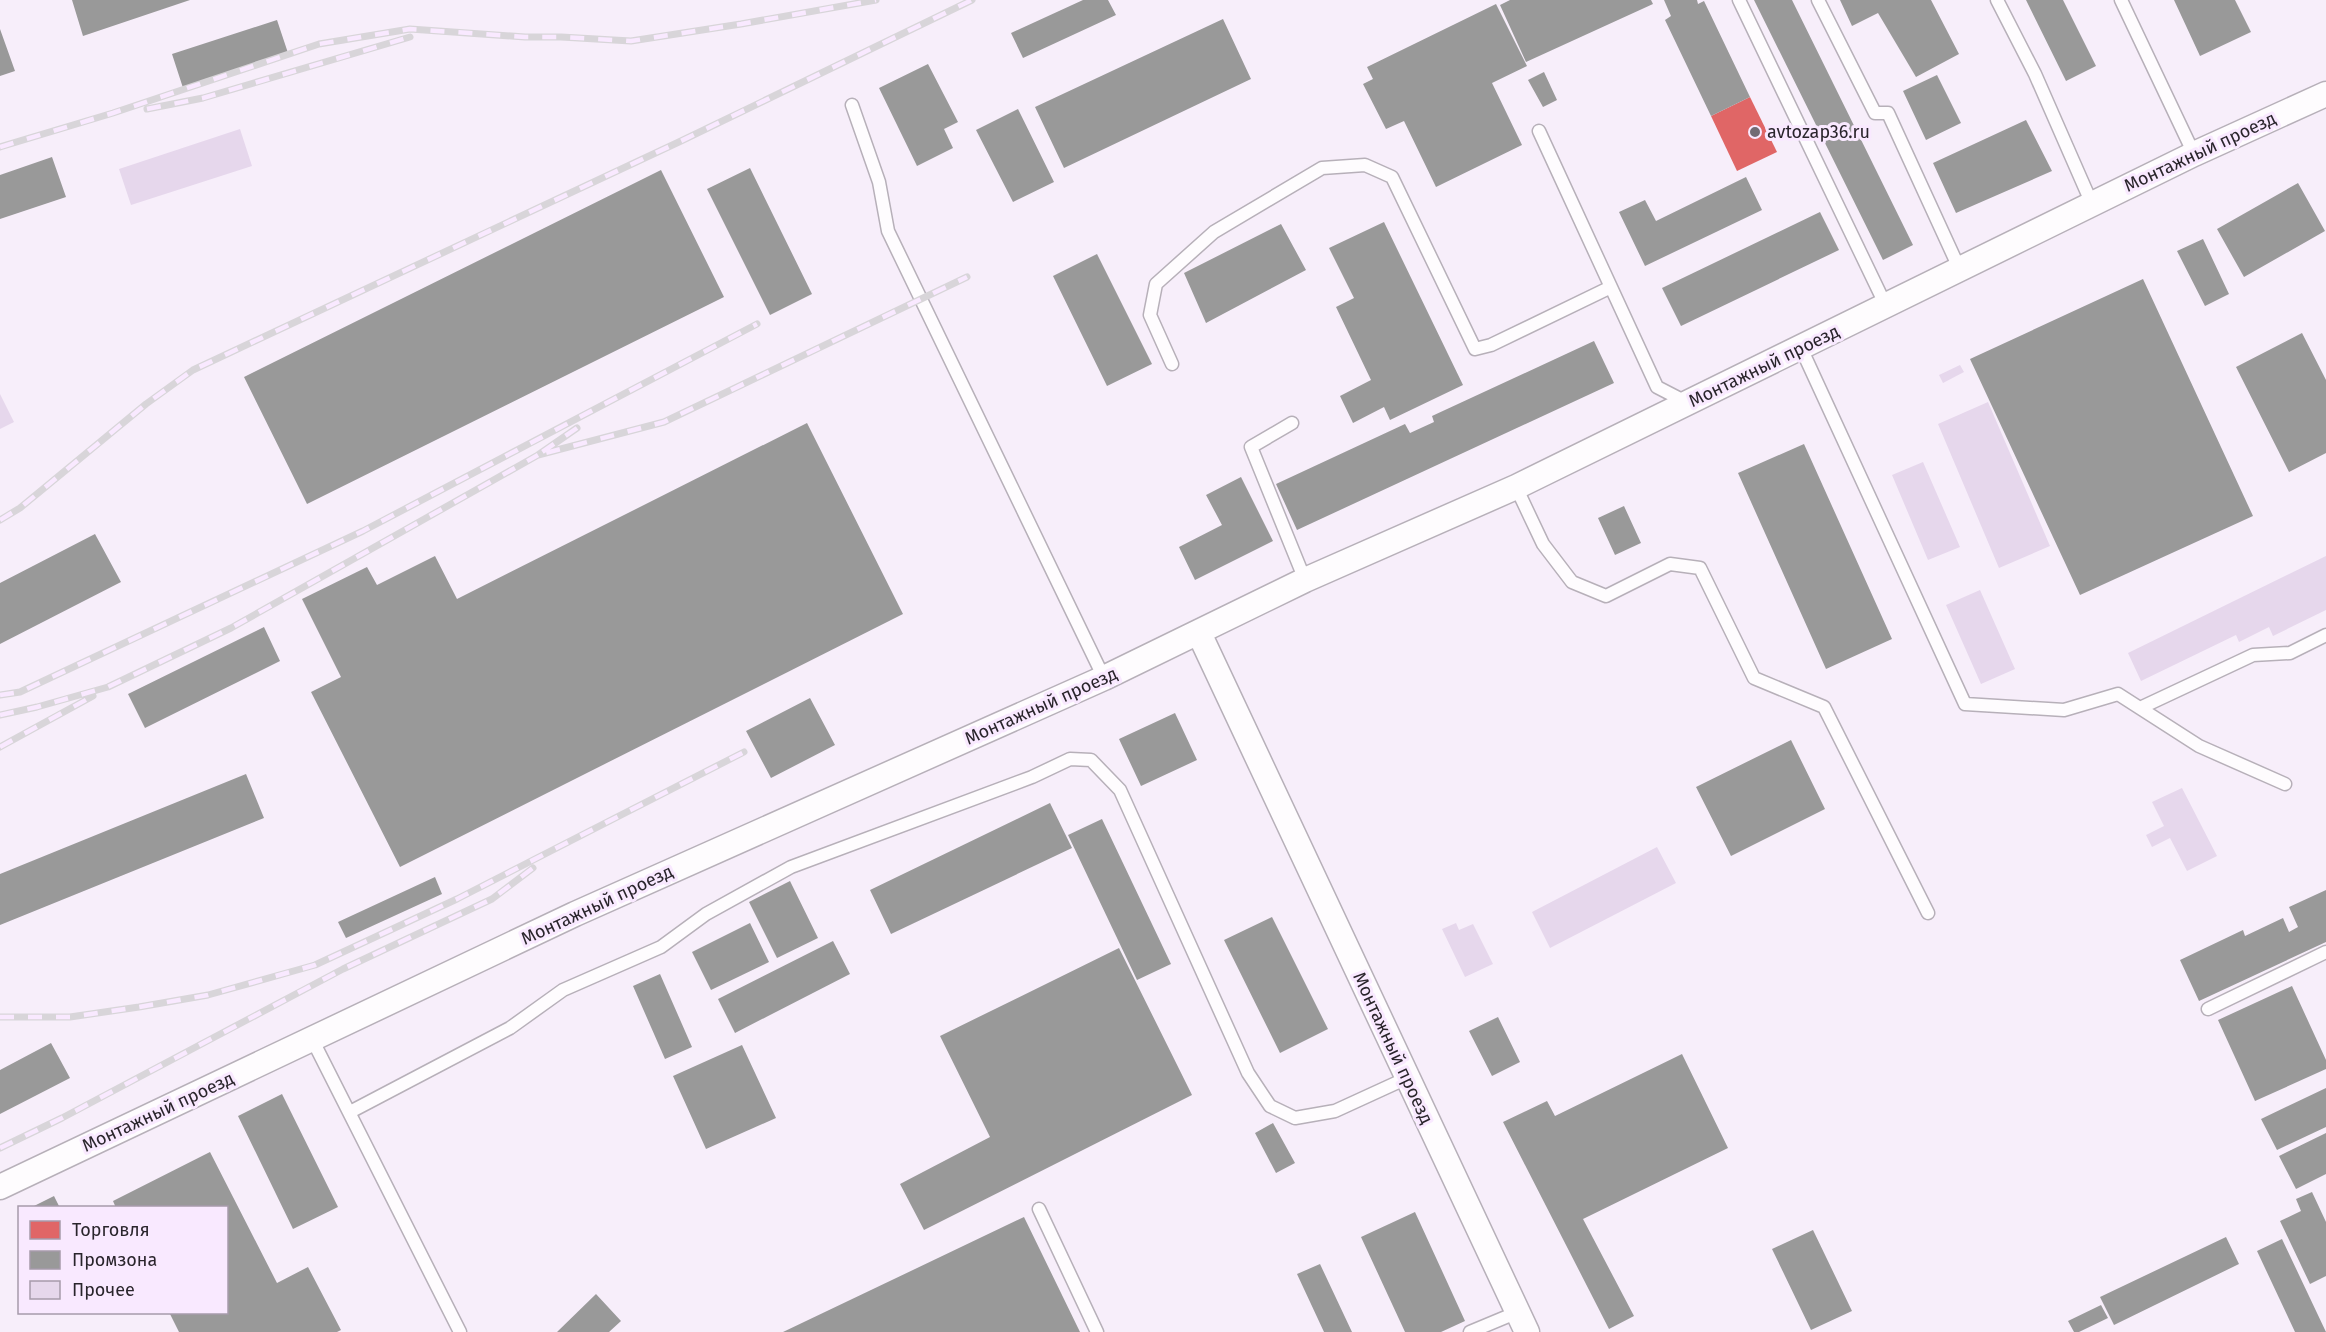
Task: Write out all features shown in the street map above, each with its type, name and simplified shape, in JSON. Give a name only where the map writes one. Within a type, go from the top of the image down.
[{"type":"street","name":"Монтажный проезд","points":[[0,1187],[575,914],[1104,678],[1305,580],[1516,487],[2194,154],[2326,94]]},
{"type":"street","name":"Монтажный проезд","points":[[1199,633],[1522,1322]]},
{"type":"lane","points":[[1739,0],[1886,306]]},
{"type":"lane","points":[[1818,0],[1875,113],[1888,113],[1960,270]]},
{"type":"lane","points":[[1997,0],[2035,75],[2092,204]]},
{"type":"lane","points":[[2121,0],[2194,154]]},
{"type":"lane","points":[[852,105],[879,183],[888,231],[1104,678]]},
{"type":"lane","points":[[1539,131],[1657,387],[1689,403]]},
{"type":"lane","points":[[1172,364],[1150,315],[1156,284],[1214,232],[1322,168],[1365,165],[1392,177],[1475,349],[1491,345],[1611,287]]},
{"type":"lane","points":[[1801,348],[1965,704],[2064,710],[2118,694],[2199,746],[2285,784]]},
{"type":"lane","points":[[1292,423],[1251,447],[1305,580]]},
{"type":"lane","points":[[1516,487],[1544,544],[1572,582],[1606,596],[1670,564],[1700,568],[1754,678],[1824,707],[1928,913]]},
{"type":"lane","points":[[2139,708],[2253,655],[2290,653],[2326,635]]},
{"type":"lane","points":[[350,1112],[510,1028],[563,990],[661,947],[706,914],[791,867],[1032,777],[1070,759],[1091,760],[1120,790],[1248,1072],[1270,1106],[1295,1118],[1335,1111],[1407,1078]]},
{"type":"lane","points":[[2208,1009],[2326,952]]},
{"type":"lane","points":[[312,1039],[460,1332]]},
{"type":"lane","points":[[1039,1209],[1097,1332]]},
{"type":"lane","points":[[1470,1332],[1522,1322]]},
{"type":"building: Торговля","points":[[1750,97],[1777,152],[1737,171],[1711,116]]},
{"type":"building: Промзона","points":[[72,0],[190,0],[83,36]]},
{"type":"building: Промзона","points":[[1083,0],[1108,0],[1116,15],[1023,58],[1011,33]]},
{"type":"building: Промзона","points":[[1510,0],[1651,0],[1653,4],[1526,62],[1500,5]]},
{"type":"building: Промзона","points":[[1664,0],[1697,0],[1698,4],[1704,1],[1750,97],[1711,116],[1665,20],[1671,16]]},
{"type":"building: Промзона","points":[[1754,0],[1792,0],[1913,245],[1883,260]]},
{"type":"building: Промзона","points":[[1840,0],[1931,0],[1959,54],[1916,77],[1878,13],[1852,26]]},
{"type":"building: Промзона","points":[[2026,0],[2063,0],[2096,66],[2066,81]]},
{"type":"building: Промзона","points":[[2174,0],[2235,0],[2251,32],[2200,56]]},
{"type":"building: Промзона","points":[[1496,4],[1527,66],[1492,83],[1522,145],[1436,187],[1404,121],[1386,129],[1363,84],[1373,79],[1367,67]]},
{"type":"building: Промзона","points":[[1223,19],[1251,79],[1064,168],[1035,107]]},
{"type":"building: Промзона","points":[[277,20],[289,56],[184,91],[172,54]]},
{"type":"building: Промзона","points":[[0,29],[15,71],[0,76]]},
{"type":"building: Промзона","points":[[928,64],[958,122],[944,129],[953,148],[917,166],[879,88]]},
{"type":"building: Промзона","points":[[1544,72],[1557,100],[1543,107],[1528,80]]},
{"type":"building: Промзона","points":[[1937,75],[1961,123],[1926,140],[1903,91]]},
{"type":"building: Промзона","points":[[1018,109],[1054,182],[1013,202],[976,130]]},
{"type":"building: Промзона","points":[[2026,120],[2052,171],[1956,213],[1933,163]]},
{"type":"building: Промзона","points":[[52,157],[66,197],[0,219],[0,175]]},
{"type":"building: Промзона","points":[[750,168],[812,294],[770,315],[707,189]]},
{"type":"building: Промзона","points":[[661,170],[724,297],[307,504],[244,377]]},
{"type":"building: Промзона","points":[[1746,177],[1762,210],[1645,266],[1619,212],[1645,200],[1656,221]]},
{"type":"building: Промзона","points":[[2298,183],[2325,231],[2244,277],[2217,229]]},
{"type":"building: Промзона","points":[[1820,212],[1839,250],[1681,326],[1662,288]]},
{"type":"building: Промзона","points":[[1384,222],[1463,385],[1390,420],[1384,407],[1353,423],[1340,396],[1371,380],[1336,307],[1354,298],[1329,248]]},
{"type":"building: Промзона","points":[[1281,224],[1306,270],[1206,323],[1184,273]]},
{"type":"building: Промзона","points":[[2203,239],[2229,294],[2205,306],[2177,251]]},
{"type":"building: Промзона","points":[[1097,254],[1152,364],[1107,386],[1053,276]]},
{"type":"building: Промзона","points":[[2143,279],[2253,516],[2080,595],[1970,359]]},
{"type":"building: Промзона","points":[[2302,333],[2326,380],[2326,453],[2289,472],[2236,367]]},
{"type":"building: Промзона","points":[[1594,341],[1614,383],[1297,530],[1276,484],[1405,424],[1410,433],[1434,422],[1432,416]]},
{"type":"building: Промзона","points":[[807,423],[903,614],[400,867],[311,692],[341,677],[302,599],[367,567],[377,585],[435,556],[457,599]]},
{"type":"building: Промзона","points":[[1804,444],[1892,639],[1826,669],[1738,473]]},
{"type":"building: Промзона","points":[[1241,477],[1273,541],[1195,580],[1179,547],[1222,525],[1206,495]]},
{"type":"building: Промзона","points":[[1624,506],[1641,543],[1615,555],[1598,518]]},
{"type":"building: Промзона","points":[[95,534],[121,582],[0,644],[0,583]]},
{"type":"building: Промзона","points":[[264,627],[280,661],[145,728],[128,694]]},
{"type":"building: Промзона","points":[[810,698],[835,745],[771,778],[746,731]]},
{"type":"building: Промзона","points":[[1175,713],[1197,760],[1141,786],[1119,739]]},
{"type":"building: Промзона","points":[[1791,740],[1825,809],[1731,856],[1696,787]]},
{"type":"building: Промзона","points":[[246,774],[264,818],[0,925],[0,874]]},
{"type":"building: Промзона","points":[[1050,803],[1072,848],[891,934],[870,890]]},
{"type":"building: Промзона","points":[[1102,819],[1171,964],[1137,980],[1068,835]]},
{"type":"building: Промзона","points":[[435,877],[442,894],[346,938],[338,922]]},
{"type":"building: Промзона","points":[[790,881],[818,938],[777,958],[749,902]]},
{"type":"building: Промзона","points":[[2326,890],[2326,942],[2199,1001],[2180,960],[2243,930],[2245,936],[2283,918],[2289,932],[2298,927],[2289,907]]},
{"type":"building: Промзона","points":[[1272,917],[1328,1029],[1280,1053],[1224,940]]},
{"type":"building: Промзона","points":[[750,923],[769,962],[711,990],[692,952]]},
{"type":"building: Промзона","points":[[833,941],[850,974],[735,1033],[718,999]]},
{"type":"building: Промзона","points":[[1119,948],[1192,1095],[924,1230],[900,1184],[990,1137],[940,1036]]},
{"type":"building: Промзона","points":[[660,974],[692,1047],[665,1059],[633,986]]},
{"type":"building: Промзона","points":[[2292,986],[2326,1060],[2326,1069],[2255,1101],[2218,1020]]},
{"type":"building: Промзона","points":[[1498,1017],[1520,1062],[1492,1076],[1469,1031]]},
{"type":"building: Промзона","points":[[51,1043],[70,1078],[0,1114],[0,1070]]},
{"type":"building: Промзона","points":[[742,1045],[776,1118],[706,1149],[673,1076]]},
{"type":"building: Промзона","points":[[1682,1054],[1728,1148],[1583,1219],[1634,1316],[1609,1329],[1503,1122],[1547,1101],[1555,1116]]},
{"type":"building: Промзона","points":[[2326,1088],[2326,1127],[2277,1150],[2261,1119]]},
{"type":"building: Промзона","points":[[282,1094],[338,1207],[293,1229],[238,1116]]},
{"type":"building: Промзона","points":[[1273,1123],[1295,1163],[1276,1173],[1255,1133]]},
{"type":"building: Промзона","points":[[2326,1133],[2326,1174],[2296,1189],[2279,1156]]},
{"type":"building: Промзона","points":[[210,1152],[277,1283],[308,1267],[341,1330],[337,1332],[179,1332],[170,1314],[228,1314],[228,1206],[115,1206],[113,1201]]},
{"type":"building: Промзона","points":[[2312,1192],[2326,1222],[2326,1276],[2310,1284],[2280,1221],[2301,1211],[2296,1199]]},
{"type":"building: Промзона","points":[[54,1196],[59,1206],[34,1206]]},
{"type":"building: Промзона","points":[[1415,1212],[1465,1321],[1441,1332],[1405,1332],[1361,1237]]},
{"type":"building: Промзона","points":[[1024,1217],[1080,1332],[783,1332]]},
{"type":"building: Промзона","points":[[1813,1230],[1852,1311],[1811,1330],[1772,1249]]},
{"type":"building: Промзона","points":[[2226,1237],[2239,1264],[2114,1325],[2100,1297]]},
{"type":"building: Промзона","points":[[2282,1239],[2326,1332],[2295,1332],[2257,1251]]},
{"type":"building: Промзона","points":[[1320,1264],[1352,1332],[1324,1332],[1297,1274]]},
{"type":"building: Промзона","points":[[596,1294],[621,1321],[609,1332],[557,1332]]},
{"type":"building: Промзона","points":[[2101,1305],[2108,1318],[2079,1332],[2074,1332],[2068,1321]]},
{"type":"building: Прочее","points":[[240,129],[252,166],[131,205],[119,169]]},
{"type":"building: Прочее","points":[[1960,365],[1964,372],[1943,383],[1939,375]]},
{"type":"building: Прочее","points":[[0,394],[14,422],[0,429]]},
{"type":"building: Прочее","points":[[1988,402],[2050,546],[1999,568],[1938,424]]},
{"type":"building: Прочее","points":[[1923,462],[1960,547],[1928,560],[1892,475]]},
{"type":"building: Прочее","points":[[2326,556],[2326,610],[2273,636],[2269,627],[2239,642],[2236,635],[2141,681],[2128,653]]},
{"type":"building: Прочее","points":[[1980,590],[2015,669],[1981,684],[1946,605]]},
{"type":"building: Прочее","points":[[2182,788],[2217,856],[2187,871],[2170,838],[2152,847],[2146,835],[2164,826],[2152,802]]},
{"type":"building: Прочее","points":[[1657,847],[1676,883],[1550,948],[1532,912]]},
{"type":"building: Прочее","points":[[1456,923],[1459,930],[1473,924],[1493,964],[1465,977],[1442,929]]},
{"type":"railway","points":[[0,147],[113,113],[319,44],[410,29],[631,41],[876,0]]},
{"type":"railway","points":[[0,520],[20,508],[146,404],[193,370],[681,141],[972,0]]},
{"type":"railway","points":[[147,109],[203,98],[410,37]]},
{"type":"railway","points":[[577,428],[538,455],[664,422],[967,277]]},
{"type":"railway","points":[[0,695],[20,692],[363,531],[757,324]]},
{"type":"railway","points":[[0,715],[108,687],[231,628],[538,455]]},
{"type":"railway","points":[[0,747],[93,696]]},
{"type":"railway","points":[[0,1017],[70,1017],[139,1007],[208,995],[315,965],[457,899],[744,752]]},
{"type":"railway","points":[[0,1148],[62,1118],[343,969],[492,899],[533,868]]},
{"type":"place","name":"avtozap36.ru","points":[[1755,132]]}]
